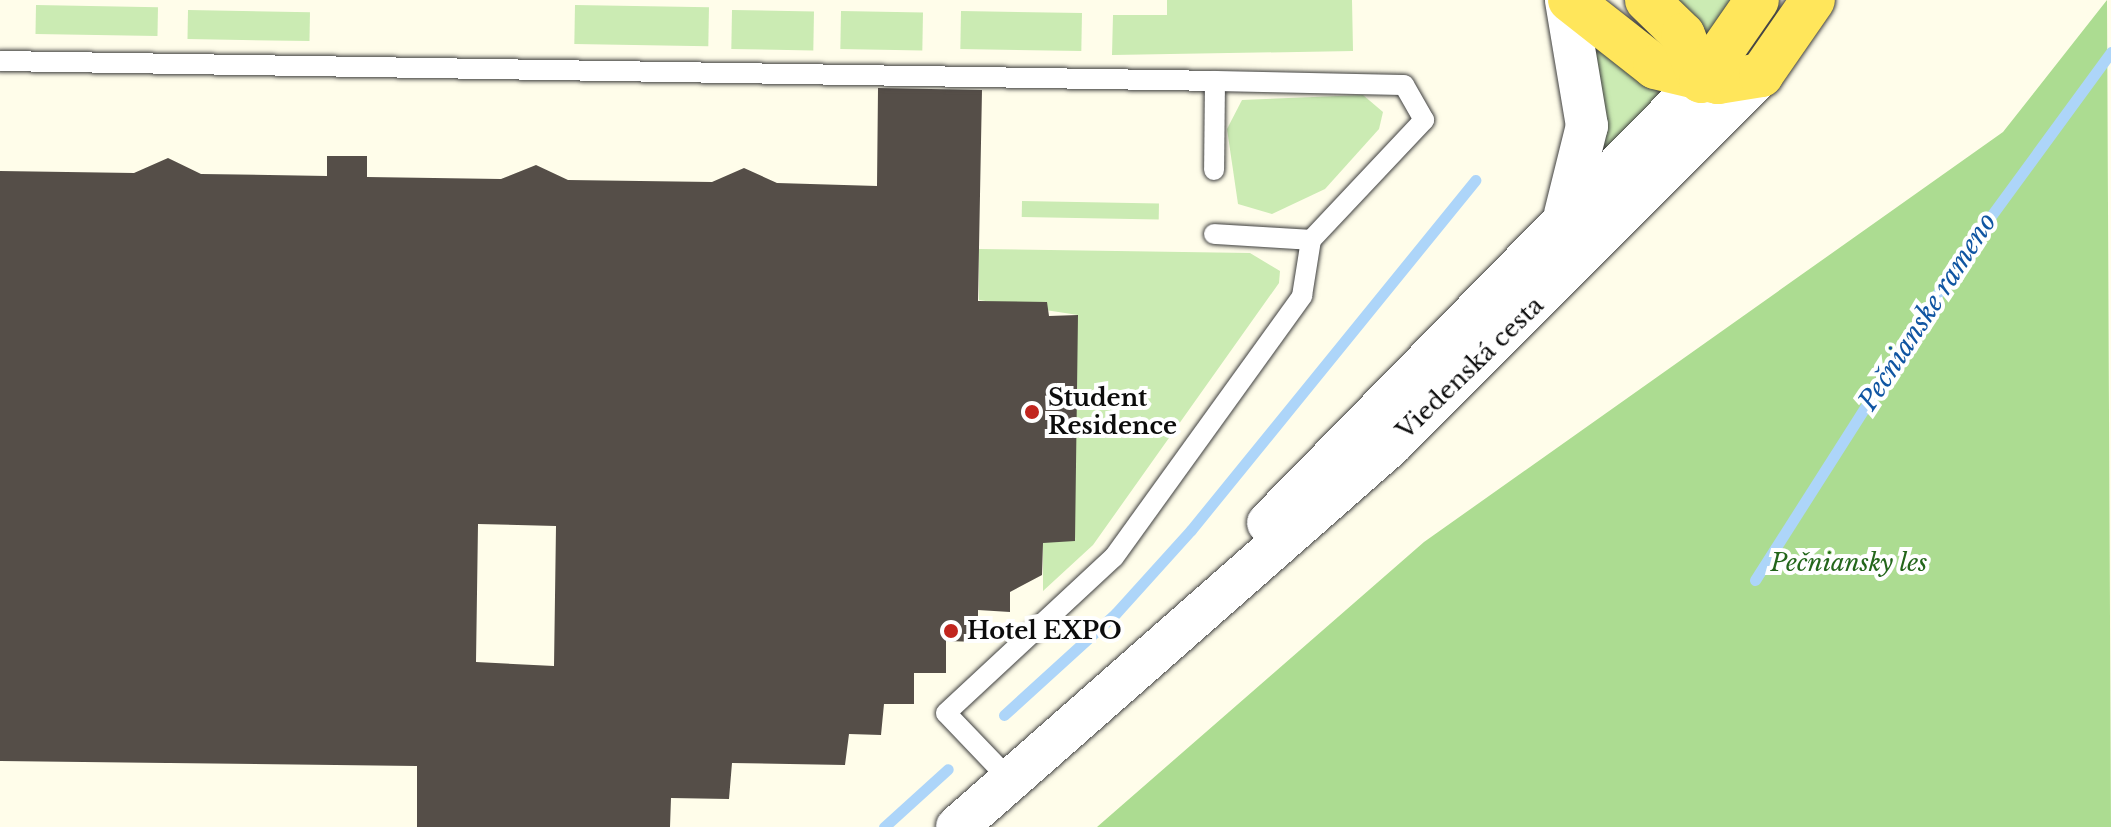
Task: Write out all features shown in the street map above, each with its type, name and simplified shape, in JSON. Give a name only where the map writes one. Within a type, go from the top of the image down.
[{"type":"main road","points":[[1568,0],[1655,67],[1701,81],[1761,75]]},
{"type":"main road","points":[[1647,0],[1683,35],[1701,81]]},
{"type":"main road","name":"Viedenská cesta","points":[[1701,81],[1757,0]]},
{"type":"main road","name":"Viedenská cesta","points":[[1761,75],[1813,0]]},
{"type":"street","points":[[1563,220],[1587,126],[1568,0]]},
{"type":"street","name":"Viedenská cesta","points":[[957,827],[1012,782],[1163,643],[1390,446],[1708,133],[1761,75]]},
{"type":"street","points":[[1701,81],[1708,133]]},
{"type":"street","name":"Viedenská cesta","points":[[1163,643],[1320,465],[1701,81]]},
{"type":"lane","points":[[0,61],[1404,85],[1424,120],[1311,240],[1302,296],[1114,557],[946,713],[1012,782]]},
{"type":"lane","points":[[1214,170],[1215,81]]},
{"type":"lane","points":[[1214,234],[1311,240]]},
{"type":"green space","points":[[1167,0],[1352,0],[1353,51],[1112,55],[1113,15],[1167,15]]},
{"type":"green space","points":[[1673,0],[1746,0],[1712,42]]},
{"type":"green space","name":"Pečniansky les","points":[[2107,0],[2111,827],[1097,827],[1424,542],[2003,132]]},
{"type":"green space","points":[[36,5],[158,7],[157,36],[35,34]]},
{"type":"green space","points":[[575,5],[709,7],[708,46],[574,44]]},
{"type":"green space","points":[[188,10],[310,12],[309,41],[187,39]]},
{"type":"green space","points":[[732,10],[814,11],[813,50],[731,49]]},
{"type":"green space","points":[[841,11],[923,12],[922,50],[840,49]]},
{"type":"green space","points":[[961,11],[1082,13],[1081,51],[960,49]]},
{"type":"green space","points":[[1590,31],[1667,95],[1600,170]]},
{"type":"green space","points":[[1363,95],[1383,112],[1379,129],[1325,189],[1272,214],[1238,204],[1227,129],[1242,100]]},
{"type":"green space","points":[[1022,201],[1159,203],[1159,219],[1022,217]]},
{"type":"green space","points":[[979,249],[1250,253],[1280,271],[1279,283],[1093,545],[1043,591],[1043,543],[1078,315],[979,300]]},
{"type":"building","points":[[878,88],[982,90],[978,301],[1047,302],[1049,316],[1078,315],[1075,541],[1043,543],[1042,575],[1010,592],[1010,612],[978,610],[978,642],[946,641],[946,673],[914,673],[914,704],[884,704],[881,735],[849,734],[845,765],[732,763],[729,799],[671,798],[670,827],[417,827],[417,766],[0,761],[0,171],[134,173],[168,158],[201,174],[327,176],[327,156],[367,156],[367,177],[501,179],[536,165],[568,180],[712,182],[744,168],[777,183],[877,186]],"holes":[[[478,524],[556,526],[554,666],[476,662]]]},
{"type":"waterway","name":"Pečnianske rameno","points":[[1755,580],[1961,257],[2111,52]]},
{"type":"waterway","points":[[1004,715],[1116,613],[1191,530],[1475,180]]},
{"type":"waterway","points":[[884,827],[948,769]]},
{"type":"place","name":"Student Residence","points":[[1032,412]]},
{"type":"place","name":"Hotel EXPO","points":[[951,631]]}]
